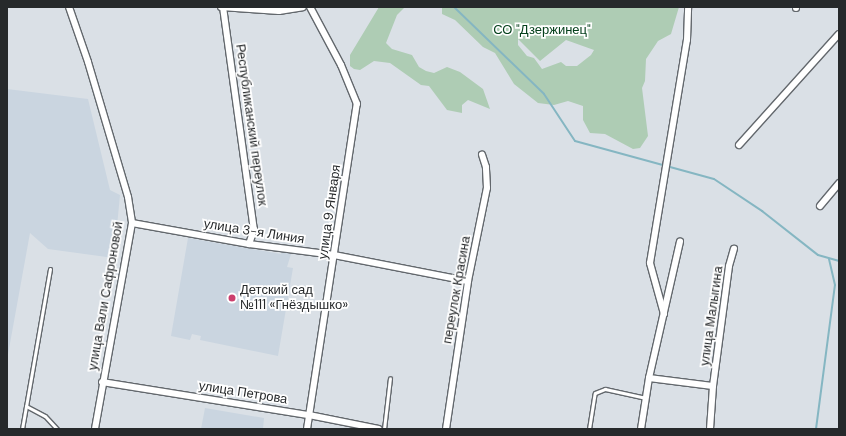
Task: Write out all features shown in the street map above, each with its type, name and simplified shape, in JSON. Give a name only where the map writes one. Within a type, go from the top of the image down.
[{"type":"street","name":"улица Вали Сафроновой","points":[[69,7],[90,69],[128,197],[132,223],[102,382],[95,429]]},
{"type":"street","points":[[222,7],[279,11],[303,7]]},
{"type":"street","name":"Республиканский переулок","points":[[222,7],[254,229],[249,244]]},
{"type":"street","name":"улица 9 Января","points":[[307,429],[357,104],[341,65],[310,7]]},
{"type":"street","points":[[664,314],[650,263],[687,40],[688,7]]},
{"type":"street","points":[[739,145],[839,34]]},
{"type":"street","name":"переулок Красина","points":[[446,429],[468,281],[487,188],[486,167],[482,154]]},
{"type":"street","points":[[820,206],[839,182]]},
{"type":"street","name":"улица 3-я Линия","points":[[132,223],[249,244],[334,255],[468,281]]},
{"type":"street","points":[[641,429],[649,378],[680,241]]},
{"type":"street","name":"улица Малыгина","points":[[710,429],[713,386],[729,266],[734,249]]},
{"type":"street","name":"улица Малыгина","points":[[649,378],[713,386]]},
{"type":"street","name":"улица Петрова","points":[[102,382],[309,415],[379,429]]},
{"type":"lane","points":[[22,429],[50,269]]},
{"type":"lane","points":[[384,429],[390,378]]},
{"type":"lane","points":[[589,429],[595,393],[605,389],[646,398]]},
{"type":"lane","points":[[26,406],[45,416],[57,429]]},
{"type":"shaded area","points":[[7,89],[88,99],[110,190],[120,195],[114,258],[48,249],[30,233],[7,360]]},
{"type":"shaded area","name":"Детский сад №111 «Гнёздышко»","points":[[188,238],[281,254],[282,251],[291,254],[287,267],[293,268],[278,356],[200,340],[201,336],[192,334],[190,340],[171,336]]},
{"type":"shaded area","points":[[205,408],[264,418],[263,429],[201,429]]},
{"type":"green space","points":[[379,7],[405,7],[397,15],[386,43],[392,49],[412,55],[419,67],[426,71],[434,73],[447,67],[460,72],[483,89],[490,109],[468,100],[462,105],[462,113],[447,110],[429,86],[421,85],[390,63],[374,61],[360,70],[354,69],[350,66],[350,55]]},
{"type":"green space","name":"СО \"Дзержинец\"","points":[[442,7],[679,7],[671,34],[658,41],[646,59],[645,81],[642,88],[648,136],[640,148],[633,149],[605,134],[590,133],[583,120],[583,106],[568,101],[554,105],[538,103],[514,84],[495,53],[483,47],[455,20],[442,14]],"holes":[[[518,39],[540,61],[566,40],[594,50],[591,55],[577,66],[566,66],[561,62],[542,69],[534,58],[527,56],[518,45]]]},
{"type":"waterway","points":[[454,7],[544,94],[575,141],[714,179],[762,211],[818,255],[839,261]]},
{"type":"waterway","points":[[816,429],[835,285],[829,259]]},
{"type":"place","name":"Детский сад №111 «Гнёздышко»","points":[[232,298]]}]
